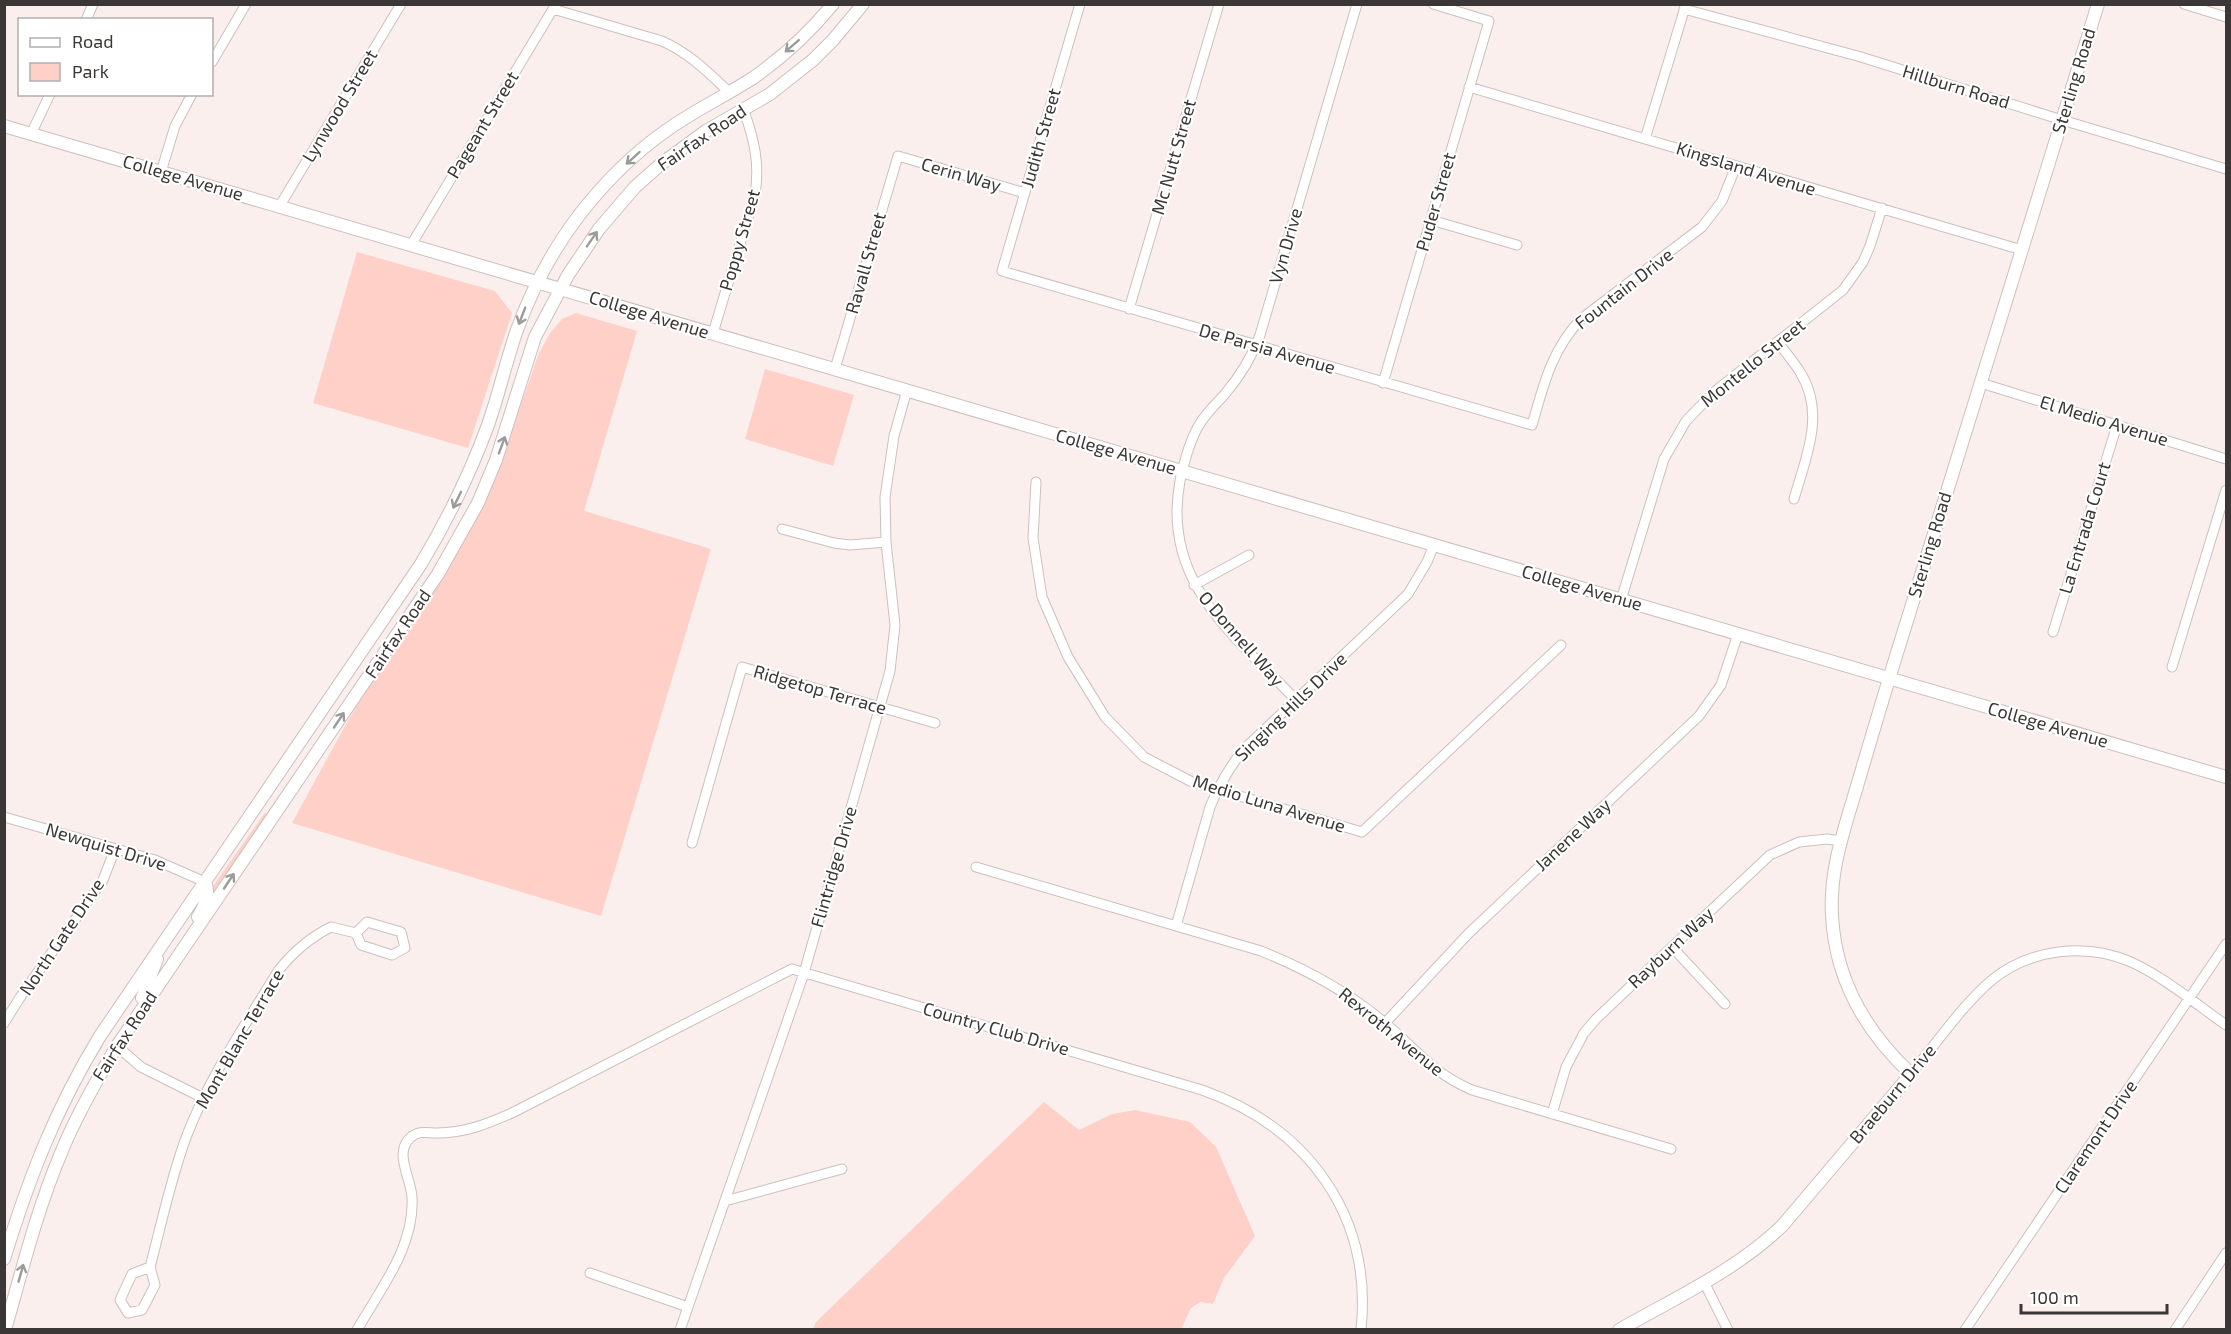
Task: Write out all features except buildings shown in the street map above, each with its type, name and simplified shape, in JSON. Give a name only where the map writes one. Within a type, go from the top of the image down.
[{"type":"street","points":[[87,18],[93,4]]},
{"type":"street","points":[[213,60],[246,4]]},
{"type":"street","name":"Lynwood Street","points":[[279,207],[401,4]]},
{"type":"street","name":"Fairfax Road","points":[[4,1259],[29,1179],[63,1100],[100,1036],[421,564],[444,525],[477,453],[516,331],[538,281],[562,240],[578,216],[617,172],[667,130],[754,77],[795,44],[833,4]]},
{"type":"street","name":"Fairfax Road","points":[[5,1329],[42,1205],[61,1152],[87,1098],[117,1046],[438,574],[462,534],[496,460],[535,338],[561,288],[599,229],[635,187],[683,147],[770,94],[813,60],[863,4]]},
{"type":"street","name":"Judith Street","points":[[1002,271],[1080,4]]},
{"type":"street","name":"Mc Nutt Street","points":[[1130,309],[1219,4]]},
{"type":"street","name":"Vyn Drive","points":[[1181,471],[1199,424],[1236,380],[1256,345],[1357,4]]},
{"type":"street","name":"Puder Street","points":[[1383,383],[1489,21],[1432,4]]},
{"type":"street","name":"Sterling Road","points":[[1911,1074],[1880,1042],[1866,1023],[1846,982],[1832,920],[1832,890],[1841,841],[1889,678],[2098,4]]},
{"type":"street","points":[[2184,4],[2226,17]]},
{"type":"street","points":[[555,7],[675,47],[689,55],[729,93]]},
{"type":"street","name":"Pageant Street","points":[[411,245],[555,7]]},
{"type":"street","points":[[1645,139],[1685,7]]},
{"type":"street","name":"Hillburn Road","points":[[1685,7],[1862,57],[2226,169]]},
{"type":"street","name":"Kingsland Avenue","points":[[1470,87],[2022,250]]},
{"type":"street","points":[[31,134],[49,96]]},
{"type":"street","points":[[161,172],[175,126],[191,96]]},
{"type":"street","name":"Poppy Street","points":[[713,333],[758,178],[755,146],[744,111]]},
{"type":"street","name":"College Avenue","points":[[4,126],[2226,777]]},
{"type":"street","name":"Cerin Way","points":[[898,156],[1025,193]]},
{"type":"street","name":"Ravall Street","points":[[835,369],[898,156]]},
{"type":"street","name":"Fountain Drive","points":[[1532,425],[1553,358],[1569,332],[1581,319],[1702,227],[1722,201],[1736,166]]},
{"type":"street","name":"Montello Street","points":[[1621,600],[1656,477],[1675,438],[1699,406],[1714,392],[1830,301],[1854,277],[1870,246],[1882,208]]},
{"type":"street","points":[[1431,220],[1517,245]]},
{"type":"street","name":"De Parsia Avenue","points":[[1002,271],[1532,425]]},
{"type":"street","points":[[1778,342],[1804,380],[1812,401],[1814,415],[1810,444],[1794,499]]},
{"type":"street","name":"El Medio Avenue","points":[[1981,383],[2226,459]]},
{"type":"street","name":"Flintridge Drive","points":[[680,1329],[804,973],[890,671],[895,625],[886,542],[885,497],[894,436],[907,390]]},
{"type":"street","name":"La Entrada Court","points":[[2053,632],[2117,425]]},
{"type":"street","name":"O Donnell Way","points":[[1181,471],[1177,531],[1180,549],[1194,585],[1212,611],[1296,700]]},
{"type":"street","name":"Medio Luna Avenue","points":[[1036,482],[1033,538],[1042,597],[1068,657],[1105,717],[1144,758],[1191,782],[1362,832],[1561,645]]},
{"type":"street","points":[[2172,667],[2226,490]]},
{"type":"street","points":[[783,529],[834,543],[850,545],[886,542]]},
{"type":"street","name":"Singing Hills Drive","points":[[1176,926],[1217,789],[1232,764],[1243,750],[1408,594],[1434,545]]},
{"type":"street","points":[[1194,585],[1249,555]]},
{"type":"street","name":"Janene Way","points":[[1385,1023],[1468,934],[1699,716],[1720,686],[1738,634]]},
{"type":"street","name":"Ridgetop Terrace","points":[[692,843],[742,667],[935,723]]},
{"type":"street","points":[[242,863],[243,852],[263,823],[260,801]]},
{"type":"street","name":"Newquist Drive","points":[[4,817],[155,860],[205,882]]},
{"type":"street","name":"Rayburn Way","points":[[1552,1114],[1566,1067],[1584,1033],[1672,947],[1770,855],[1799,842],[1820,839],[1841,841]]},
{"type":"street","name":"North Gate Drive","points":[[4,1023],[103,880],[115,849]]},
{"type":"street","name":"Rexroth Avenue","points":[[976,867],[1261,951],[1291,963],[1332,984],[1385,1023],[1426,1063],[1455,1083],[1671,1149]]},
{"type":"street","points":[[167,972],[173,955],[203,909],[207,892],[205,882]]},
{"type":"street","points":[[367,922],[401,932],[405,948],[393,955],[361,945],[356,933],[367,922]]},
{"type":"street","name":"Mont Blanc Terrace","points":[[150,1267],[132,1274],[120,1300],[128,1313],[142,1310],[155,1285],[150,1267],[175,1170],[203,1098],[220,1066],[278,971],[290,956],[303,944],[331,927],[356,933]]},
{"type":"street","name":"Claremont Drive","points":[[1965,1329],[2226,944]]},
{"type":"street","points":[[1672,947],[1725,1004]]},
{"type":"street","points":[[159,949],[144,995],[114,1040],[117,1046],[141,1066],[203,1098]]},
{"type":"street","name":"Braeburn Drive","points":[[1619,1329],[1747,1256],[1782,1226],[1979,992],[1992,980],[2024,961],[2042,955],[2079,950],[2113,955],[2145,969],[2226,1025]]},
{"type":"street","name":"Country Club Drive","points":[[357,1329],[398,1259],[410,1228],[412,1195],[402,1157],[406,1143],[416,1134],[472,1129],[512,1113],[792,969],[1202,1090],[1246,1108],[1266,1120],[1312,1162],[1331,1190],[1346,1219],[1359,1264],[1362,1291],[1361,1329]]},
{"type":"street","points":[[725,1201],[842,1169]]},
{"type":"street","points":[[2175,1329],[2226,1253]]},
{"type":"street","points":[[590,1273],[688,1307]]},
{"type":"street","points":[[1704,1282],[1728,1329]]},
{"type":"green space","points":[[357,252],[495,291],[512,313],[468,448],[313,403]]},
{"type":"green space","points":[[576,313],[637,331],[584,511],[711,549],[601,916],[292,823],[346,724],[498,470],[539,353],[550,333],[562,319]]},
{"type":"green space","points":[[765,369],[854,395],[833,466],[745,439]]},
{"type":"green space","points":[[266,813],[268,814],[206,906],[211,889]]},
{"type":"green space","points":[[1044,1102],[1079,1130],[1112,1114],[1135,1110],[1190,1122],[1216,1147],[1255,1236],[1224,1278],[1213,1304],[1200,1302],[1191,1308],[1181,1329],[813,1329],[816,1322]]}]
